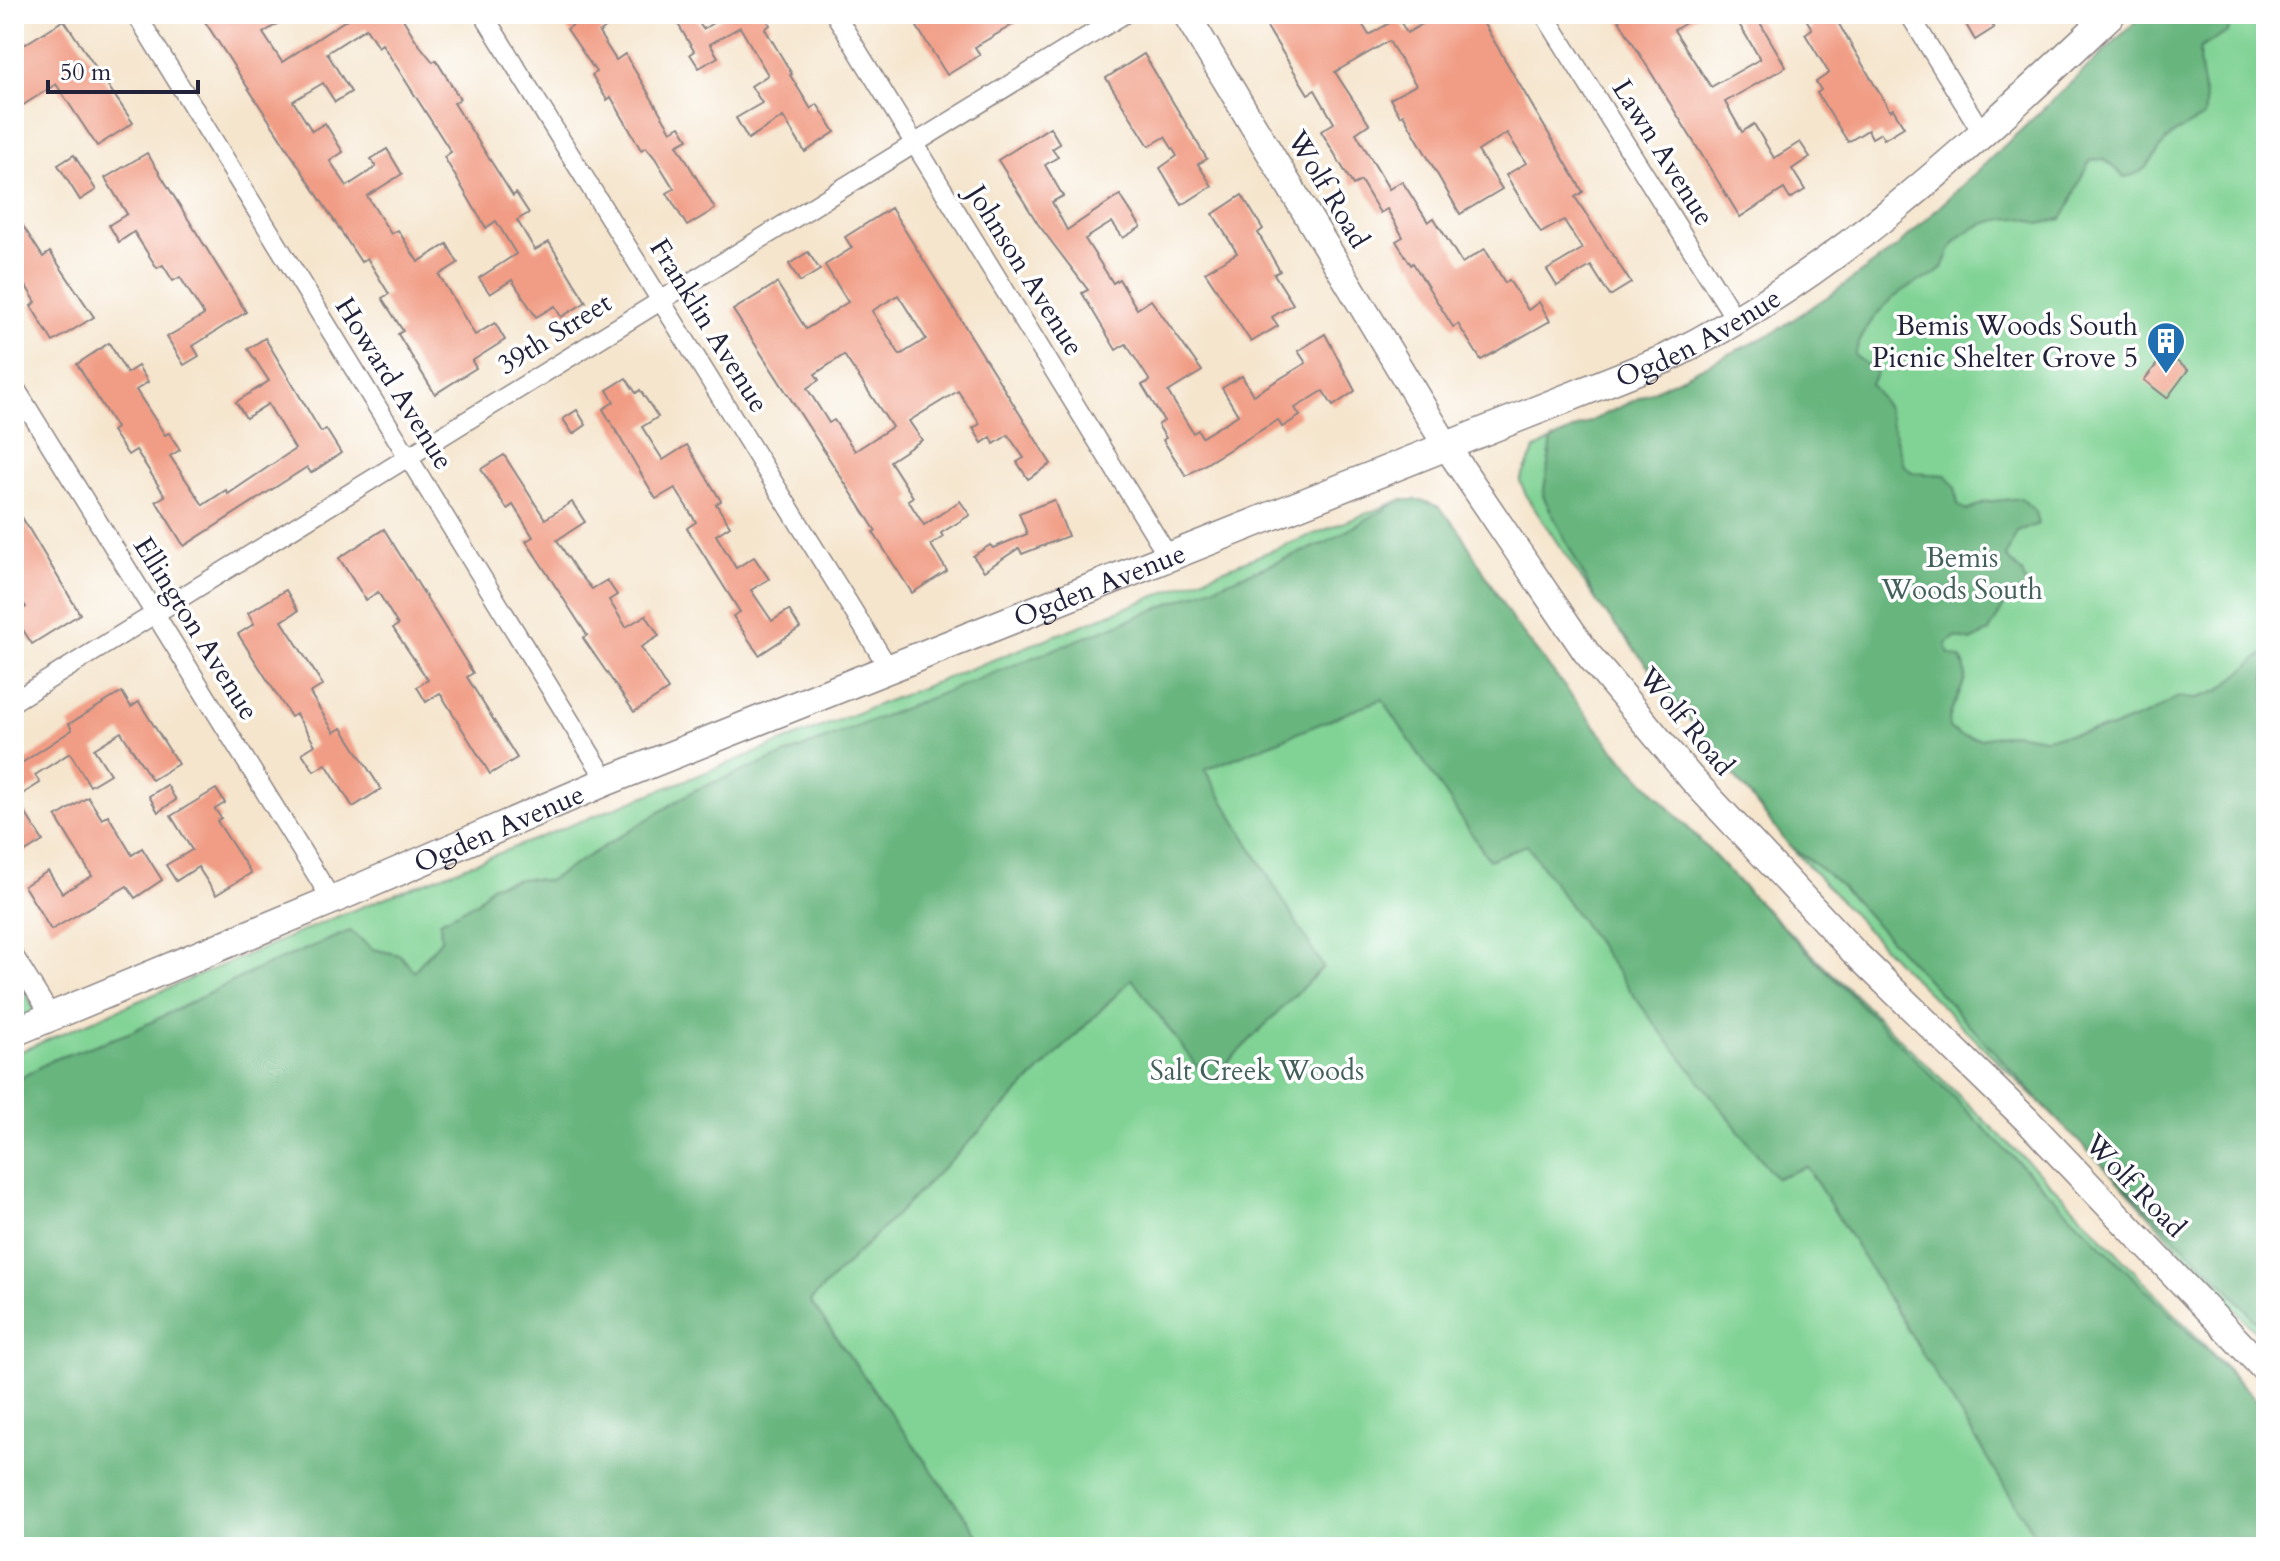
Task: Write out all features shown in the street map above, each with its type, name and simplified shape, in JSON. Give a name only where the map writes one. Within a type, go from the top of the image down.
[{"type":"main road","name":"Wolf Road","points":[[1186,14],[1447,447],[1586,652],[1691,778],[1853,951],[2026,1119],[2185,1282],[2266,1371]]},
{"type":"main road","name":"Ogden Avenue","points":[[14,1032],[607,781],[1629,375],[1736,320],[1879,224],[1983,134],[2111,14]]},
{"type":"street","name":"Howard Avenue","points":[[136,14],[607,781]]},
{"type":"street","name":"Franklin Avenue","points":[[483,14],[888,667]]},
{"type":"street","name":"Johnson Avenue","points":[[835,14],[1168,556]]},
{"type":"street","name":"39th Street","points":[[14,701],[1124,14]]},
{"type":"street","name":"Lawn Avenue","points":[[1544,14],[1736,320]]},
{"type":"street","points":[[1909,14],[1983,134]]},
{"type":"street","name":"Ellington Avenue","points":[[14,386],[332,900]]},
{"type":"street","points":[[14,956],[51,1016]]},
{"type":"green space","name":"Bemis Woods South","points":[[2144,14],[2266,14],[2266,1343],[2109,1171],[1898,963],[1789,845],[1597,602],[1528,499],[1520,481],[1535,449],[1773,333],[1897,247]]},
{"type":"green space","name":"Bemis Woods South","points":[[2144,14],[2232,14],[2228,32],[2200,48],[2204,117],[2170,137],[2146,167],[2133,175],[2124,177],[2104,159],[2091,160],[2062,219],[2039,224],[2008,218],[1984,224],[1964,235],[1953,245],[1938,272],[1905,290],[1878,313],[1854,355],[1877,372],[1871,384],[1887,408],[1904,465],[1913,473],[1946,475],[1955,487],[1958,505],[1967,511],[1984,502],[2021,498],[2036,512],[2039,524],[2017,531],[2006,557],[2022,573],[2028,590],[2006,602],[1989,632],[1971,641],[1955,637],[1946,645],[1949,654],[1961,658],[1965,667],[1949,728],[1962,736],[1980,739],[2015,733],[2044,738],[2112,728],[2151,713],[2178,697],[2198,698],[2218,691],[2266,652],[2266,1333],[2230,1291],[2062,1125],[1835,880],[1789,845],[1597,602],[1543,496],[1552,440],[1773,333],[1836,291],[1897,247]]},
{"type":"green space","name":"Salt Creek Woods","points":[[1401,500],[1421,500],[1439,507],[1459,530],[1512,620],[1611,746],[1753,897],[2065,1198],[2266,1410],[2266,1547],[14,1547],[14,1054],[336,917]]},
{"type":"green space","name":"Salt Creek Woods","points":[[1401,500],[1421,500],[1439,507],[1459,530],[1512,620],[1611,746],[1753,897],[2266,1410],[2266,1547],[2042,1547],[1807,1167],[1776,1178],[1647,1014],[1527,845],[1489,860],[1382,699],[1205,770],[1323,967],[1208,1082],[1132,979],[810,1301],[987,1547],[14,1547],[14,1082],[52,1060],[129,1033],[260,968],[350,931],[373,949],[400,955],[414,971],[441,940],[440,921],[477,902],[492,885],[525,878],[548,881],[695,790],[1325,543]]},
{"type":"green space","points":[[14,975],[37,1012],[14,1022]]},
{"type":"building","points":[[200,14],[293,14],[263,33],[282,62],[355,14],[400,14],[417,42],[433,62],[436,60],[460,99],[454,103],[513,196],[516,193],[529,213],[517,220],[535,250],[549,242],[586,302],[561,317],[555,306],[536,317],[512,280],[490,294],[479,278],[516,254],[496,221],[486,228],[444,157],[451,152],[382,44],[378,47],[366,28],[327,53],[351,92],[335,102],[323,83],[293,101],[312,131],[325,123],[343,152],[330,161],[347,186],[376,167],[371,159],[387,149],[402,174],[367,196],[391,234],[398,230],[418,262],[447,244],[458,263],[439,275],[475,335],[495,323],[505,340],[472,361],[476,368],[435,394],[398,334],[403,331],[382,298],[389,294],[367,258],[361,262]]},
{"type":"building","points":[[590,14],[599,14],[607,27],[599,33],[616,60],[625,54],[671,131],[680,126],[688,139],[677,145],[715,209],[687,226],[667,193],[674,189],[646,147],[641,150],[611,97],[607,100],[592,75],[596,72],[567,29]]},
{"type":"building","points":[[672,14],[693,14],[703,29],[728,14],[764,14],[770,25],[765,29],[790,75],[811,109],[817,104],[835,132],[805,152],[783,117],[748,139],[736,118],[762,103],[751,86],[768,75],[740,27],[710,44],[718,57],[699,68],[690,54],[694,51]]},
{"type":"building","points":[[909,14],[1031,14],[975,47],[980,55],[947,75]]},
{"type":"building","points":[[1259,14],[1356,14],[1369,35],[1398,18],[1407,33],[1440,14],[1478,14],[1583,192],[1575,197],[1631,283],[1610,296],[1591,266],[1557,286],[1547,270],[1582,249],[1564,220],[1541,233],[1506,175],[1526,163],[1507,133],[1478,151],[1502,189],[1460,214],[1403,114],[1400,116],[1390,99],[1416,85],[1389,41],[1335,72],[1369,124],[1356,133],[1389,189],[1402,181],[1428,222],[1434,218],[1462,263],[1485,249],[1505,283],[1509,280],[1528,310],[1539,302],[1550,321],[1481,360],[1458,324],[1453,327],[1396,241],[1403,237],[1387,209],[1380,213],[1361,181],[1353,185],[1321,131],[1334,123],[1315,90],[1308,94]]},
{"type":"building","points":[[1615,14],[1701,14],[1674,30],[1711,87],[1760,59],[1733,14],[1755,14],[1786,67],[1725,102],[1742,132],[1754,124],[1774,158],[1800,142],[1810,157],[1792,169],[1805,190],[1790,199],[1784,189],[1740,217]]},
{"type":"building","points":[[1803,14],[1833,14],[1890,111],[1893,109],[1904,127],[1884,139],[1881,133],[1872,138],[1868,130],[1848,142],[1817,93],[1821,90],[1816,82],[1829,73],[1805,34],[1812,29]]},
{"type":"building","points":[[1960,14],[1986,14],[1994,28],[1975,40]]},
{"type":"building","points":[[64,20],[133,123],[97,146],[56,84],[14,111],[14,51]]},
{"type":"building","points":[[1144,54],[1207,159],[1198,164],[1212,186],[1182,205],[1160,168],[1177,156],[1165,137],[1149,146],[1106,78]]},
{"type":"building","points":[[1050,127],[1060,144],[1052,149],[1058,157],[1045,165],[1063,196],[1052,202],[1067,230],[1120,195],[1141,227],[1123,238],[1112,222],[1085,239],[1113,283],[1119,279],[1137,309],[1151,300],[1202,371],[1168,392],[1193,433],[1198,430],[1202,437],[1238,415],[1222,388],[1242,376],[1253,395],[1306,363],[1298,351],[1325,334],[1355,391],[1333,406],[1323,391],[1295,408],[1300,416],[1282,427],[1278,420],[1186,476],[1163,440],[1166,438],[1158,425],[1164,421],[1142,385],[1150,381],[1126,344],[1116,350],[1082,293],[1088,290],[1038,224],[998,160]]},
{"type":"building","points":[[147,153],[246,312],[193,346],[199,356],[184,365],[167,337],[204,315],[180,277],[173,281],[163,265],[157,268],[134,232],[119,242],[109,225],[127,214],[105,178]]},
{"type":"building","points":[[74,155],[96,190],[80,200],[58,165]]},
{"type":"building","points":[[1242,195],[1263,229],[1258,233],[1280,271],[1274,274],[1293,304],[1272,317],[1278,326],[1251,342],[1205,272],[1237,253],[1213,214]]},
{"type":"building","points":[[891,208],[1051,464],[1028,479],[1017,462],[1024,458],[1008,435],[994,444],[991,437],[982,443],[973,428],[980,424],[958,391],[909,421],[922,440],[890,461],[913,497],[908,500],[924,525],[960,501],[970,515],[941,533],[943,537],[931,545],[947,571],[912,593],[873,532],[876,531],[733,310],[777,283],[806,329],[848,302],[825,265],[852,248],[845,237]],"holes":[[[898,295],[926,339],[900,355],[872,311]],[[844,355],[892,427],[855,451],[834,420],[829,423],[807,388],[819,380],[815,374]]]},
{"type":"building","points":[[14,212],[43,257],[50,252],[94,317],[53,342],[31,306],[36,302],[14,267]]},
{"type":"building","points":[[808,252],[820,270],[800,282],[789,264]]},
{"type":"building","points":[[265,338],[321,432],[326,429],[341,453],[311,473],[307,467],[184,546],[156,501],[165,496],[136,450],[128,455],[112,431],[116,428],[77,364],[109,343],[127,373],[138,366],[148,382],[136,390],[165,435],[169,433],[180,450],[170,456],[203,505],[226,490],[228,494],[295,449],[268,404],[246,418],[236,402],[269,381],[248,349]]},
{"type":"building","name":"Bemis Woods South Picnic Shelter Grove 5","points":[[2166,353],[2188,370],[2167,398],[2144,380]]},
{"type":"building","points":[[626,378],[636,393],[640,390],[658,417],[642,427],[663,460],[687,445],[721,501],[716,504],[730,526],[716,535],[736,568],[754,557],[769,579],[751,590],[772,621],[789,610],[800,628],[759,655],[733,616],[740,612],[687,528],[696,522],[675,488],[656,499],[603,409],[614,402],[607,390]]},
{"type":"building","points":[[577,410],[586,425],[573,434],[563,419]]},
{"type":"building","points":[[504,455],[545,519],[572,502],[585,522],[557,540],[576,570],[592,589],[607,580],[617,595],[609,600],[626,627],[646,615],[659,636],[641,647],[668,690],[634,712],[583,638],[587,635],[526,541],[533,537],[513,505],[507,509],[481,469]]},
{"type":"building","points":[[1054,500],[1068,536],[1022,554],[1019,548],[984,571],[973,556],[990,545],[993,548],[1027,534],[1019,513]]},
{"type":"building","points":[[14,504],[80,614],[32,644],[14,616],[26,607],[14,589]]},
{"type":"building","points":[[384,529],[473,673],[467,677],[517,758],[490,774],[440,693],[426,702],[417,687],[428,680],[393,628],[398,625],[378,592],[366,600],[339,558]]},
{"type":"building","points":[[286,590],[298,611],[282,621],[323,685],[310,693],[334,732],[342,728],[381,789],[353,807],[326,764],[314,771],[302,753],[315,745],[296,714],[291,717],[238,634],[254,624],[248,613]]},
{"type":"building","points":[[122,692],[131,707],[139,702],[178,764],[152,780],[121,732],[94,749],[110,774],[90,786],[70,753],[35,775],[40,783],[16,798],[43,841],[22,854],[14,842],[14,768],[72,730],[69,724]]},
{"type":"building","points":[[167,785],[176,800],[158,812],[149,796]]},
{"type":"building","points":[[216,789],[225,803],[215,809],[221,818],[217,821],[251,873],[216,895],[198,867],[176,881],[166,865],[192,850],[171,816]]},
{"type":"building","points":[[88,797],[102,819],[108,815],[132,855],[142,848],[162,880],[135,898],[127,886],[51,930],[24,886],[48,871],[62,893],[92,876],[56,817]]},
{"type":"place","name":"Bemis Woods South Picnic Shelter Grove 5","points":[[2166,375]]}]
